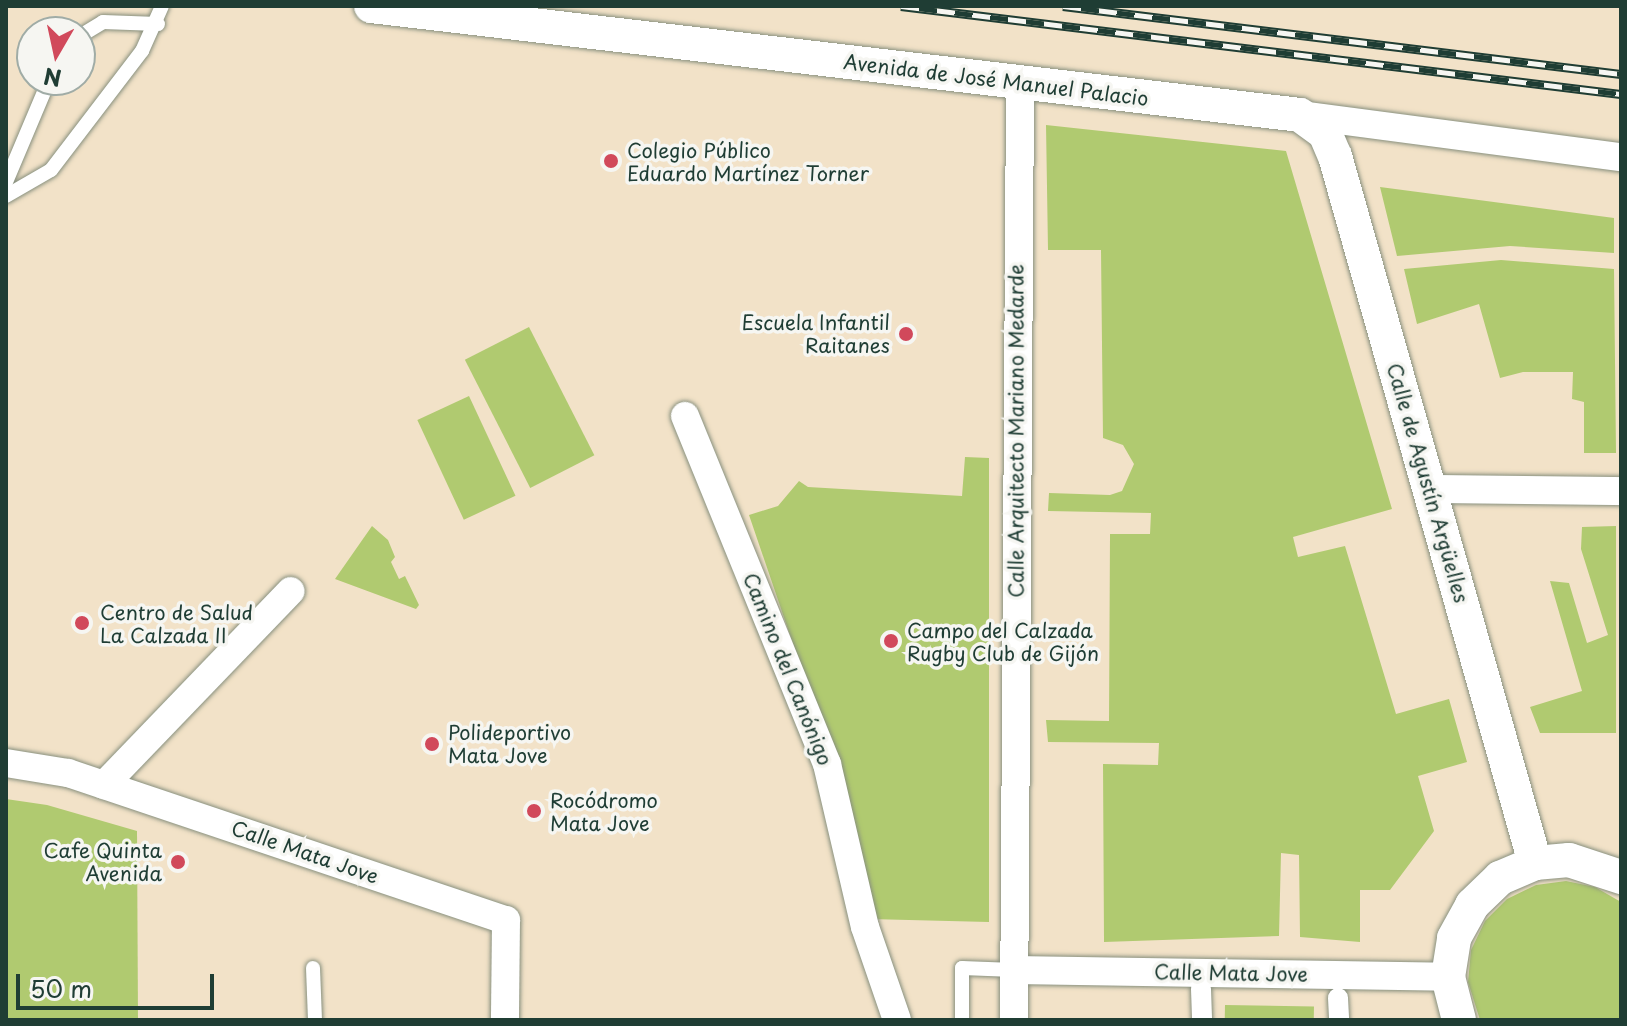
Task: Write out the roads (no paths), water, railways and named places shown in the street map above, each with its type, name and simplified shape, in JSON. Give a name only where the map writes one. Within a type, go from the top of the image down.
[{"type":"street","name":"Avenida de José Manuel Palacio","points":[[371,6],[1300,115],[1621,157]]},
{"type":"street","name":"Calle Arquitecto Mariano Medarde","points":[[1014,1020],[1020,83]]},
{"type":"street","name":"Calle de Agustín Argüelles","points":[[1300,115],[1325,133],[1335,156],[1535,863]]},
{"type":"street","name":"Camino del Canónigo","points":[[685,416],[827,764],[865,927],[897,1020]]},
{"type":"street","points":[[1429,489],[1621,491]]},
{"type":"street","points":[[104,785],[291,591]]},
{"type":"street","name":"Calle Mata Jove","points":[[6,763],[104,785],[506,920],[505,1020]]},
{"type":"street","points":[[1459,1020],[1448,977],[1454,938],[1472,905],[1500,878],[1535,863],[1569,860],[1621,877]]},
{"type":"street","name":"Calle Mata Jove","points":[[1014,970],[1448,977]]},
{"type":"street","points":[[1201,989],[1202,1020]]},
{"type":"street","points":[[1338,998],[1339,1020]]},
{"type":"lane","points":[[6,196],[51,170],[158,24],[162,6]]},
{"type":"lane","points":[[96,26],[103,22],[158,24]]},
{"type":"lane","points":[[6,182],[42,96]]},
{"type":"lane","points":[[313,968],[315,1020]]},
{"type":"lane","points":[[962,1020],[962,968],[1014,970]]},
{"type":"railway","points":[[901,6],[1621,94]]},
{"type":"railway","points":[[1063,6],[1621,74]]},
{"type":"place","name":"Colegio Público Eduardo Martínez Torner","points":[[611,161]]},
{"type":"place","name":"Escuela Infantil Raitanes","points":[[906,334]]},
{"type":"place","name":"Centro de Salud La Calzada II","points":[[82,623]]},
{"type":"place","name":"Campo del Calzada Rugby Club de Gijón","points":[[891,641]]},
{"type":"place","name":"Polideportivo Mata Jove","points":[[432,744]]},
{"type":"place","name":"Rocódromo Mata Jove","points":[[534,811]]},
{"type":"place","name":"Cafe Quinta Avenida","points":[[178,862]]}]
